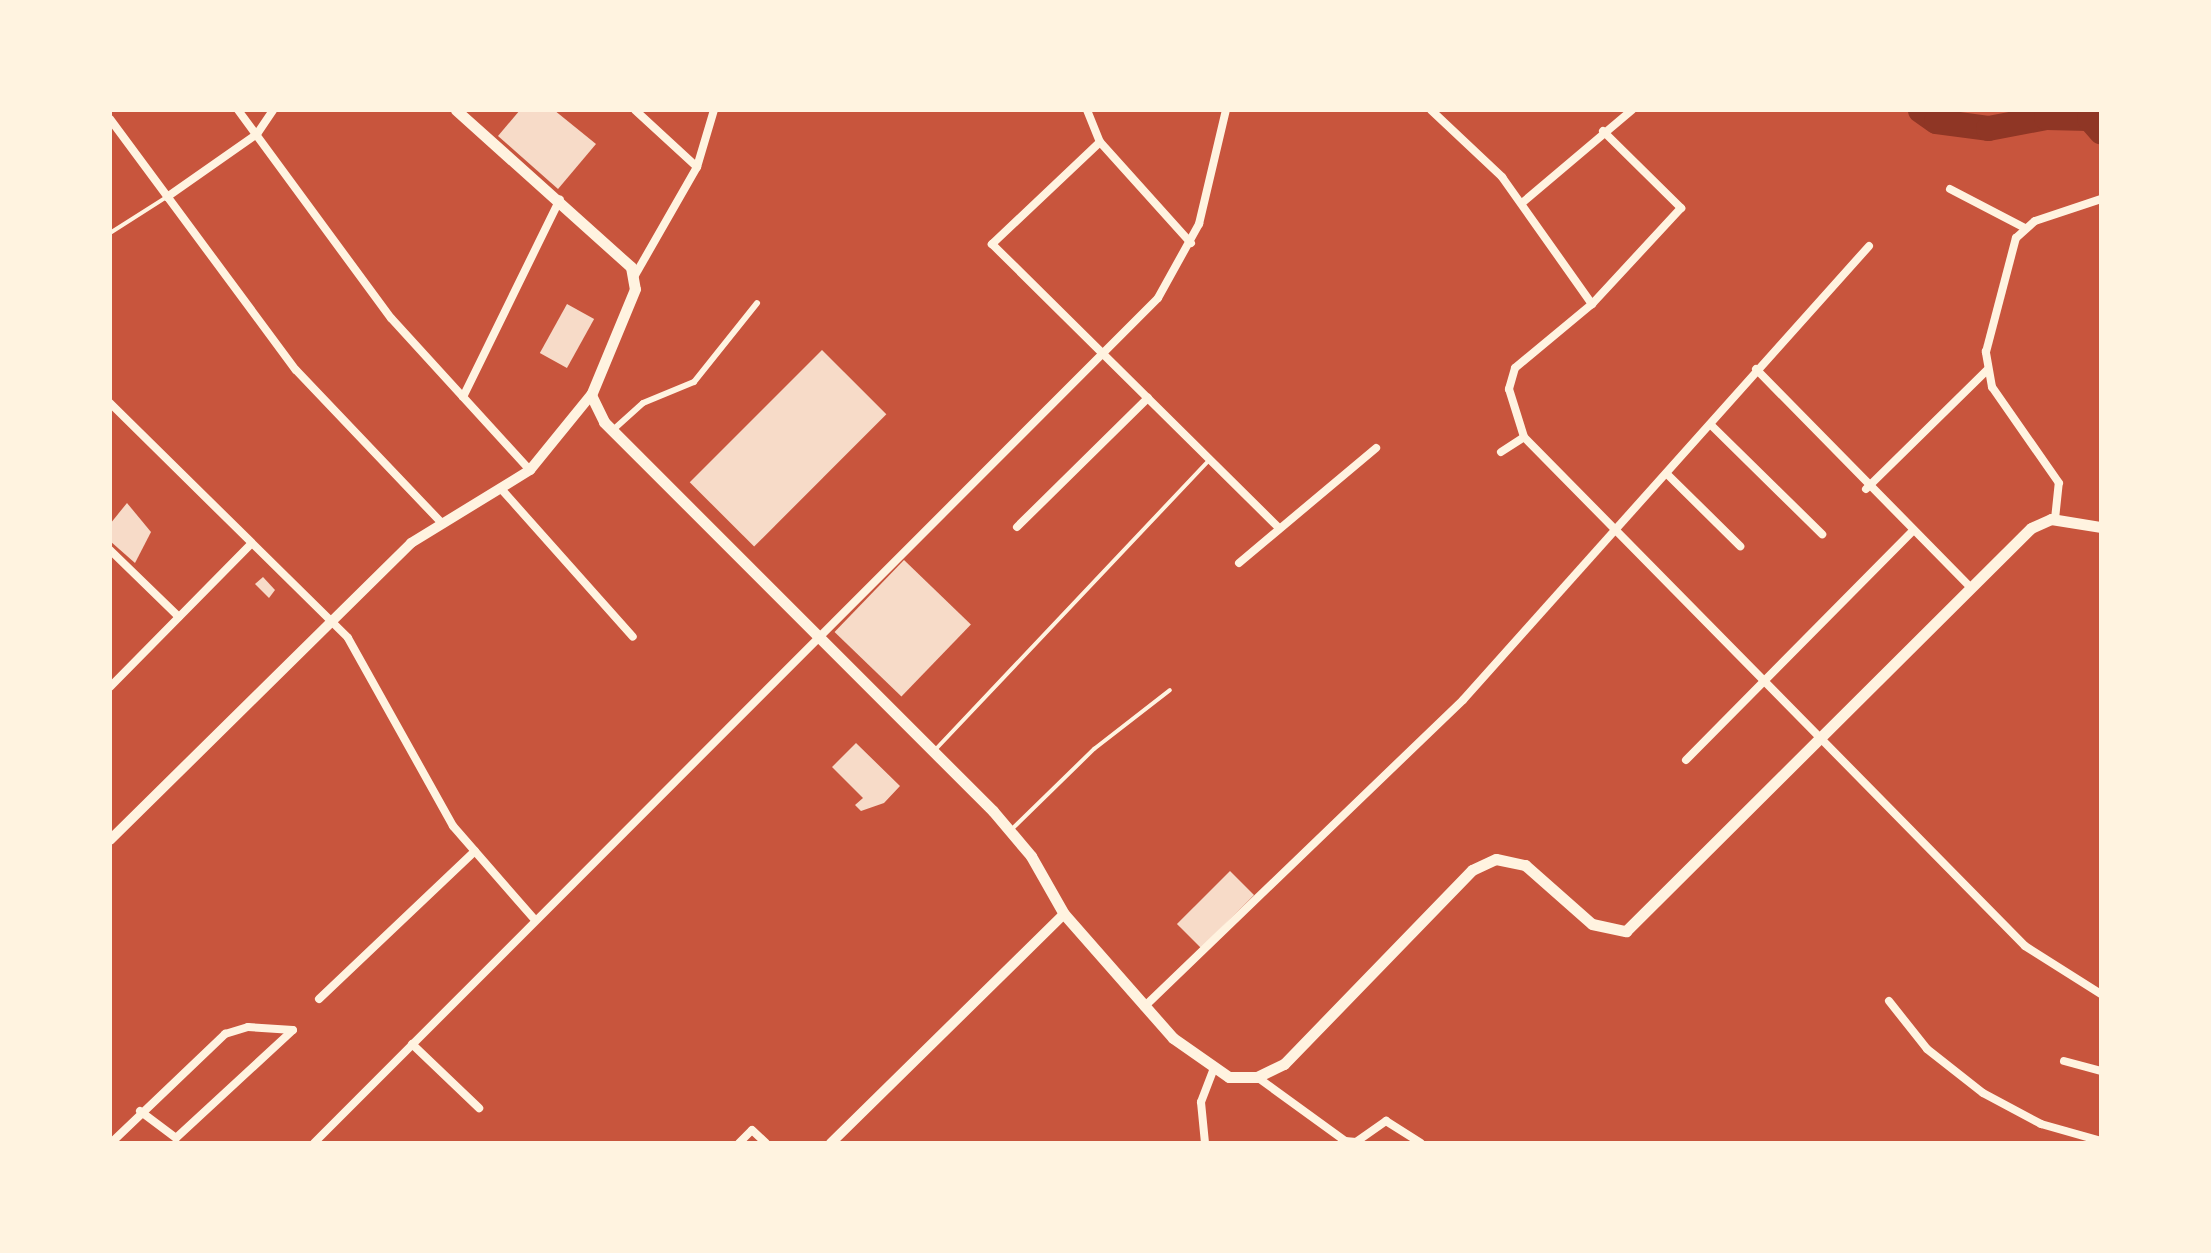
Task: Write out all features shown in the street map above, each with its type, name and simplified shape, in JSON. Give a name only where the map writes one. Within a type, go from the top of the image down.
[{"type":"main road","points":[[456,110],[624,258],[634,278],[591,394],[612,431],[935,750],[1010,830],[1064,914],[1144,1007],[1212,1070],[1257,1077],[1294,1055],[1472,870],[1513,858],[1592,924],[1626,931],[2030,528],[2055,519],[2101,527]]},
{"type":"street","points":[[238,110],[390,318],[530,470]]},
{"type":"street","points":[[167,197],[257,134],[273,110]]},
{"type":"street","points":[[635,110],[697,167]]},
{"type":"street","points":[[634,278],[697,167],[714,110]]},
{"type":"street","points":[[1087,110],[1100,142],[1191,243]]},
{"type":"street","points":[[314,1143],[1158,298],[1191,243],[1226,110]]},
{"type":"street","points":[[1430,110],[1522,203],[1592,304]]},
{"type":"street","points":[[1522,203],[1632,110]]},
{"type":"street","points":[[110,118],[296,370],[441,522]]},
{"type":"street","points":[[1603,131],[1681,208],[1592,304],[1515,368],[1510,389],[1524,437],[2025,946],[2101,994]]},
{"type":"street","points":[[1100,142],[992,244],[1278,527]]},
{"type":"street","points":[[1950,189],[2025,228]]},
{"type":"street","points":[[2055,519],[2055,474],[2000,402],[1987,370],[2006,260],[2025,228],[2101,198]]},
{"type":"street","points":[[462,397],[560,199]]},
{"type":"street","points":[[1144,1007],[1395,769],[1667,474],[1869,246]]},
{"type":"street","points":[[612,431],[643,403],[694,382],[757,304]]},
{"type":"street","points":[[1756,370],[1866,489],[1970,588]]},
{"type":"street","points":[[1866,489],[1987,370]]},
{"type":"street","points":[[110,840],[332,622],[441,522],[503,491],[530,470],[591,394]]},
{"type":"street","points":[[1017,527],[1148,398]]},
{"type":"street","points":[[110,403],[249,546],[348,638],[398,736],[474,850],[535,920]]},
{"type":"street","points":[[1710,425],[1822,534]]},
{"type":"street","points":[[1501,452],[1524,437]]},
{"type":"street","points":[[1239,564],[1278,527],[1376,448]]},
{"type":"street","points":[[1667,474],[1740,546]]},
{"type":"street","points":[[503,491],[633,636]]},
{"type":"street","points":[[1686,760],[1912,532]]},
{"type":"street","points":[[110,688],[249,546]]},
{"type":"street","points":[[110,550],[178,617]]},
{"type":"street","points":[[319,998],[474,850]]},
{"type":"street","points":[[831,1143],[1064,914]]},
{"type":"street","points":[[1889,1001],[1927,1050],[1983,1094],[2042,1124],[2101,1142]]},
{"type":"street","points":[[112,1143],[140,1111],[225,1034],[248,1027],[293,1030],[176,1138],[140,1111]]},
{"type":"street","points":[[412,1044],[479,1108]]},
{"type":"street","points":[[2064,1061],[2101,1071]]},
{"type":"street","points":[[1205,1143],[1201,1102],[1212,1070]]},
{"type":"street","points":[[1257,1077],[1345,1141],[1356,1142],[1386,1121],[1421,1143]]},
{"type":"street","points":[[739,1143],[753,1130],[766,1143]]},
{"type":"lane","points":[[110,234],[167,197]]},
{"type":"lane","points":[[935,750],[1210,459]]},
{"type":"lane","points":[[1010,830],[1094,748],[1170,690]]},
{"type":"building","points":[[520,110],[554,110],[596,144],[558,189],[498,136]]},
{"type":"building","points":[[567,304],[594,319],[567,368],[540,353]]},
{"type":"building","points":[[822,350],[886,414],[754,547],[690,482]]},
{"type":"building","points":[[127,503],[151,532],[135,563],[110,541],[110,524]]},
{"type":"building","points":[[904,560],[971,625],[901,697],[835,632]]},
{"type":"building","points":[[263,577],[275,590],[269,598],[255,584]]},
{"type":"building","points":[[856,743],[900,786],[884,803],[861,811],[855,805],[863,798],[832,767]]},
{"type":"building","points":[[1230,871],[1254,895],[1201,948],[1177,924]]},
{"type":"waterway","points":[[1920,110],[1936,121],[1988,128],[2046,117],[2089,118],[2101,132]]}]
